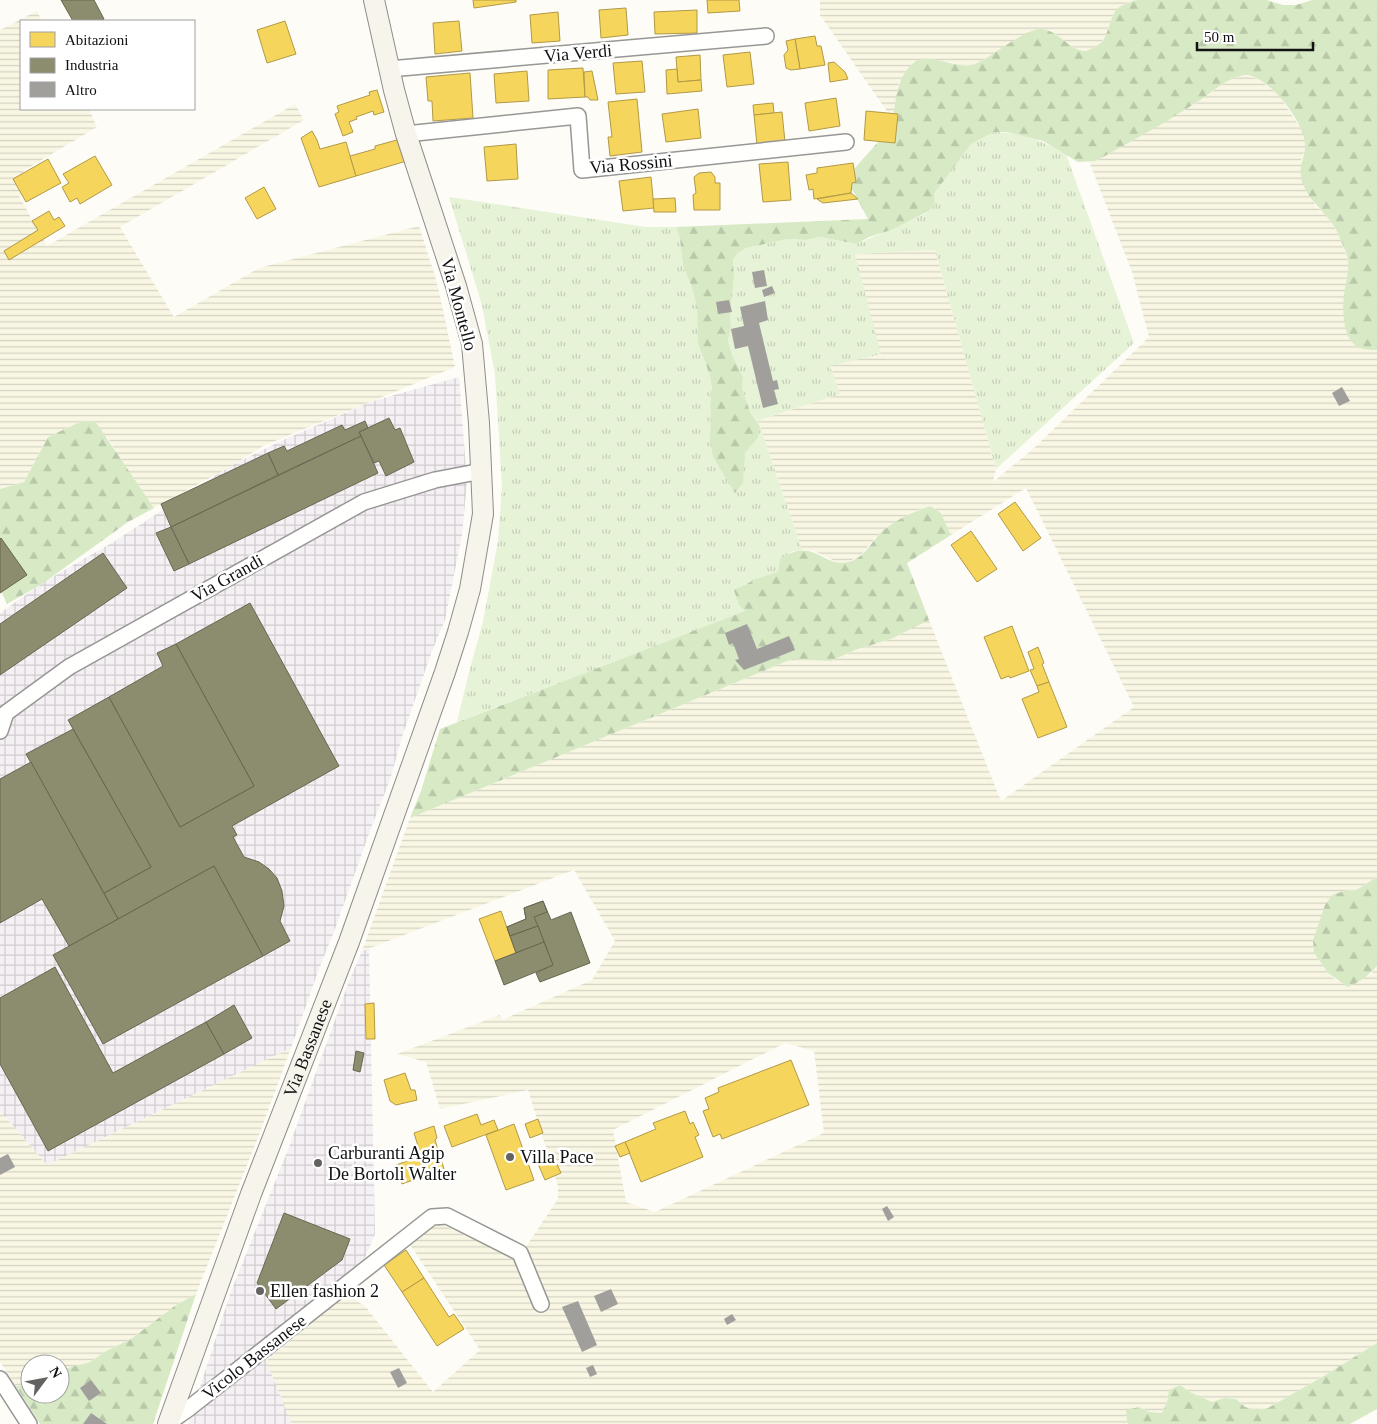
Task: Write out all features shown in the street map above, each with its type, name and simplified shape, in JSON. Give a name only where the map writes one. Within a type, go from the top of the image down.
[{"type":"main road","name":"Via Montello","points":[[374,0],[406,134],[456,286],[472,344],[482,471],[483,514],[472,580],[445,672]]},
{"type":"main road","name":"Via Bassanese","points":[[168,1423],[258,1176],[349,942],[445,672]]},
{"type":"street","name":"Via Verdi","points":[[389,69],[766,36]]},
{"type":"street","name":"Via Rossini","points":[[406,134],[578,116],[582,170],[846,142]]},
{"type":"street","name":"Via Grandi","points":[[0,731],[6,713],[69,667],[364,502],[435,480],[482,471]]},
{"type":"street","name":"Vicolo Bassanese","points":[[168,1423],[432,1217],[448,1216],[520,1253],[541,1304]]},
{"type":"street","points":[[0,1379],[29,1424]]},
{"type":"shaded area","points":[[820,0],[1136,0],[1124,4],[1114,12],[1106,35],[1099,45],[1087,51],[1075,48],[1054,33],[1041,29],[1029,33],[974,65],[961,65],[949,62],[913,62],[899,83],[893,120],[820,15]]},
{"type":"shaded area","points":[[37,11],[42,20],[20,20],[20,110],[89,110],[97,127],[23,171],[32,187],[19,196],[47,246],[295,104],[304,120],[120,227],[174,317],[259,268],[419,226],[436,279],[455,367],[263,446],[228,468],[154,508],[123,464],[108,438],[82,421],[48,437],[24,482],[0,489],[0,30]]},
{"type":"shaded area","points":[[1246,75],[1258,79],[1278,94],[1305,135],[1306,147],[1301,160],[1315,206],[1325,213],[1332,223],[1348,260],[1344,297],[1368,350],[1377,350],[1377,877],[1356,890],[1344,891],[1318,929],[1313,940],[1314,953],[1328,973],[1337,981],[1370,975],[1377,966],[1377,1343],[1268,1408],[1257,1410],[1245,1407],[1236,1399],[1224,1398],[1212,1402],[1180,1385],[1169,1390],[1167,1402],[1162,1413],[1150,1412],[1139,1407],[1127,1422],[1129,1424],[292,1424],[266,1361],[345,1294],[365,1306],[433,1392],[480,1350],[409,1243],[437,1222],[517,1260],[558,1199],[558,1186],[528,1090],[440,1109],[426,1062],[397,1054],[500,1015],[502,1020],[592,980],[615,941],[574,870],[362,951],[410,818],[792,659],[831,661],[855,650],[891,639],[929,620],[1001,801],[1134,707],[1026,488],[951,535],[941,513],[930,506],[918,510],[886,528],[860,556],[847,562],[837,562],[814,551],[802,550],[757,421],[840,394],[830,366],[854,254],[935,250],[996,469],[993,482],[1034,448],[1149,337],[1132,272],[1089,161],[1096,161],[1192,106],[1233,78]],"holes":[[[785,1043],[814,1051],[824,1133],[655,1212],[626,1202],[613,1130]]]},
{"type":"shaded area","points":[[459,377],[467,483],[462,535],[445,620],[432,651],[402,737],[390,780],[291,1048],[47,1165],[0,1111],[0,613],[44,582],[115,541],[230,466],[283,440],[373,401]]},
{"type":"shaded area","points":[[369,948],[375,1234],[355,1281],[345,1294],[266,1361],[292,1424],[188,1424],[230,1294],[289,1147],[349,981],[362,951]]},
{"type":"shaded area","points":[[291,1048],[196,1294],[176,1305],[131,1339],[106,1351],[90,1362],[70,1367],[70,1354],[20,1354],[20,1386],[16,1386],[0,1362],[0,1111],[47,1165]]},
{"type":"green space","points":[[1136,0],[1267,0],[1283,5],[1296,5],[1312,0],[1377,0],[1377,350],[1357,347],[1348,335],[1344,322],[1343,307],[1348,261],[1344,248],[1331,222],[1311,198],[1303,184],[1300,172],[1305,144],[1299,124],[1284,102],[1266,84],[1247,75],[1242,76],[1227,82],[1168,120],[1096,161],[1078,162],[1043,141],[1007,132],[994,132],[971,144],[934,194],[935,205],[927,212],[891,230],[869,237],[857,244],[819,237],[806,240],[788,239],[746,248],[738,253],[733,260],[734,277],[730,317],[731,327],[728,341],[733,357],[743,377],[742,388],[750,412],[760,426],[758,438],[745,453],[743,483],[735,493],[713,457],[710,440],[712,389],[710,375],[698,344],[697,306],[683,266],[680,239],[676,227],[868,219],[846,178],[895,123],[893,120],[900,83],[912,64],[918,60],[934,59],[960,65],[975,64],[1027,33],[1042,29],[1054,33],[1075,48],[1087,51],[1098,45],[1105,37],[1116,10]]},
{"type":"green space","points":[[994,132],[1004,132],[1031,138],[1066,154],[1134,343],[996,469],[935,250],[855,254],[881,354],[830,366],[840,394],[757,421],[750,412],[742,388],[743,377],[733,357],[728,341],[731,327],[730,317],[734,277],[733,260],[738,253],[746,248],[788,239],[806,240],[819,237],[857,244],[927,213],[934,194],[971,144]]},
{"type":"green space","points":[[449,197],[646,227],[676,227],[680,239],[683,266],[697,306],[698,344],[710,375],[712,389],[711,420],[743,465],[745,453],[758,438],[760,426],[802,550],[790,552],[779,572],[744,584],[746,611],[457,722],[483,622],[498,541],[502,486],[495,375],[482,305]]},
{"type":"green space","points":[[82,421],[95,421],[154,508],[128,522],[42,584],[7,604],[0,589],[0,489],[24,482],[48,437]]},
{"type":"green space","points":[[930,506],[941,513],[951,535],[907,563],[929,620],[891,639],[855,650],[831,661],[792,659],[410,818],[421,791],[440,729],[745,611],[739,605],[734,590],[756,579],[778,572],[780,559],[801,550],[839,562],[854,560],[864,553],[890,525],[918,510]]},
{"type":"green space","points":[[1377,877],[1377,966],[1364,978],[1348,987],[1328,973],[1314,953],[1313,940],[1325,905],[1332,895],[1356,890]]},
{"type":"green space","points":[[196,1294],[153,1424],[40,1424],[27,1404],[70,1404],[70,1367],[90,1362],[106,1351],[131,1339],[176,1305]]},
{"type":"green space","points":[[1377,1343],[1377,1409],[1350,1424],[1129,1424],[1127,1422],[1126,1410],[1139,1407],[1150,1412],[1162,1413],[1167,1402],[1169,1390],[1180,1385],[1212,1402],[1224,1398],[1236,1399],[1245,1407],[1257,1410],[1268,1408]]},
{"type":"building: Abitazioni","points":[[473,0],[516,0],[516,2],[474,8]]},
{"type":"building: Abitazioni","points":[[707,0],[739,0],[740,11],[708,13]]},
{"type":"building: Abitazioni","points":[[626,8],[628,35],[601,38],[599,10]]},
{"type":"building: Abitazioni","points":[[697,10],[697,33],[655,34],[654,12]]},
{"type":"building: Abitazioni","points":[[558,12],[560,41],[532,43],[530,15]]},
{"type":"building: Abitazioni","points":[[285,21],[296,54],[267,63],[257,30]]},
{"type":"building: Abitazioni","points":[[459,21],[462,51],[435,54],[433,23]]},
{"type":"building: Abitazioni","points":[[815,36],[817,46],[821,46],[825,65],[800,69],[795,39]]},
{"type":"building: Abitazioni","points":[[795,39],[800,69],[791,70],[786,68],[784,55],[788,50],[786,41]]},
{"type":"building: Abitazioni","points":[[750,52],[754,84],[727,87],[723,55]]},
{"type":"building: Abitazioni","points":[[700,55],[701,80],[678,82],[676,57]]},
{"type":"building: Abitazioni","points":[[642,61],[645,92],[616,94],[613,63]]},
{"type":"building: Abitazioni","points":[[834,62],[845,72],[848,79],[830,82],[828,63]]},
{"type":"building: Abitazioni","points":[[583,68],[585,97],[548,99],[548,70]]},
{"type":"building: Abitazioni","points":[[677,69],[678,82],[701,80],[702,91],[667,94],[666,70]]},
{"type":"building: Abitazioni","points":[[527,71],[529,101],[496,103],[494,74]]},
{"type":"building: Abitazioni","points":[[592,71],[598,100],[590,100],[588,97],[585,97],[584,72]]},
{"type":"building: Abitazioni","points":[[470,73],[473,118],[433,121],[432,101],[428,101],[426,77]]},
{"type":"building: Abitazioni","points":[[377,90],[384,112],[374,115],[373,111],[356,117],[357,119],[349,122],[353,132],[343,136],[335,114],[339,112],[337,106],[370,95],[369,92]]},
{"type":"building: Abitazioni","points":[[836,98],[840,126],[809,131],[805,103]]},
{"type":"building: Abitazioni","points":[[637,99],[642,152],[610,156],[608,137],[612,137],[608,102]]},
{"type":"building: Abitazioni","points":[[773,103],[774,113],[754,115],[753,105]]},
{"type":"building: Abitazioni","points":[[698,109],[701,138],[666,142],[662,114]]},
{"type":"building: Abitazioni","points":[[866,111],[898,114],[895,143],[864,140]]},
{"type":"building: Abitazioni","points":[[782,112],[785,142],[757,145],[754,115]]},
{"type":"building: Abitazioni","points":[[312,131],[320,149],[346,142],[356,176],[319,187],[301,138]]},
{"type":"building: Abitazioni","points":[[404,138],[410,160],[356,176],[350,156],[375,149],[375,146]]},
{"type":"building: Abitazioni","points":[[516,144],[518,179],[487,181],[484,147]]},
{"type":"building: Abitazioni","points":[[95,156],[112,185],[80,204],[77,198],[70,202],[62,187],[69,183],[63,174]]},
{"type":"building: Abitazioni","points":[[48,159],[61,183],[26,202],[13,179]]},
{"type":"building: Abitazioni","points":[[788,162],[791,200],[763,202],[759,164]]},
{"type":"building: Abitazioni","points":[[853,163],[856,182],[852,183],[851,193],[814,199],[813,189],[809,190],[806,175],[817,173],[817,168]]},
{"type":"building: Abitazioni","points":[[711,172],[715,177],[715,183],[720,183],[720,210],[694,210],[693,195],[696,193],[694,177],[699,173]]},
{"type":"building: Abitazioni","points":[[651,177],[654,208],[623,211],[619,181]]},
{"type":"building: Abitazioni","points":[[264,187],[276,209],[257,219],[245,198]]},
{"type":"building: Abitazioni","points":[[851,193],[858,199],[823,203],[817,199]]},
{"type":"building: Abitazioni","points":[[675,198],[676,212],[654,212],[653,199]]},
{"type":"building: Abitazioni","points":[[49,211],[54,220],[59,217],[65,226],[9,260],[4,251],[38,230],[32,221]]},
{"type":"building: Abitazioni","points":[[1015,502],[1041,538],[1023,551],[998,514]]},
{"type":"building: Abitazioni","points":[[971,531],[997,569],[977,582],[951,545]]},
{"type":"building: Abitazioni","points":[[1012,626],[1029,671],[1010,678],[1009,676],[1001,679],[984,637]]},
{"type":"building: Abitazioni","points":[[1038,647],[1049,682],[1037,686],[1030,670],[1034,669],[1028,652]]},
{"type":"building: Abitazioni","points":[[1049,682],[1067,727],[1038,738],[1022,699],[1039,692],[1037,686]]},
{"type":"building: Abitazioni","points":[[501,911],[516,953],[495,961],[479,919]]},
{"type":"building: Abitazioni","points":[[374,1003],[375,1039],[366,1039],[365,1004]]},
{"type":"building: Abitazioni","points":[[791,1060],[809,1105],[722,1139],[720,1134],[713,1137],[703,1111],[709,1109],[705,1098],[719,1092],[718,1088]]},
{"type":"building: Abitazioni","points":[[405,1073],[411,1090],[415,1090],[417,1100],[396,1105],[390,1101],[384,1080]]},
{"type":"building: Abitazioni","points":[[685,1111],[690,1124],[693,1122],[699,1135],[695,1137],[703,1157],[641,1182],[625,1142],[656,1129],[653,1123]]},
{"type":"building: Abitazioni","points":[[477,1114],[481,1125],[494,1120],[498,1130],[452,1147],[444,1126]]},
{"type":"building: Abitazioni","points":[[538,1119],[543,1133],[530,1138],[525,1124]]},
{"type":"building: Abitazioni","name":"Villa Pace","points":[[514,1124],[534,1180],[506,1190],[486,1135]]},
{"type":"building: Abitazioni","points":[[434,1126],[437,1138],[435,1140],[444,1169],[427,1175],[414,1133]]},
{"type":"building: Abitazioni","points":[[625,1142],[630,1153],[620,1157],[615,1146]]},
{"type":"building: Abitazioni","points":[[421,1156],[427,1175],[402,1184],[396,1165]]},
{"type":"building: Abitazioni","points":[[554,1158],[561,1173],[545,1180],[538,1164]]},
{"type":"building: Abitazioni","points":[[406,1250],[424,1278],[402,1292],[384,1265]]},
{"type":"building: Abitazioni","points":[[424,1278],[449,1317],[454,1314],[464,1329],[437,1346],[402,1292]]},
{"type":"building: Industria","points":[[61,0],[94,0],[104,19],[102,20],[72,20]]},
{"type":"building: Industria","points":[[389,418],[395,430],[400,428],[414,462],[386,476],[379,461],[374,463],[359,432]]},
{"type":"building: Industria","points":[[365,421],[368,428],[359,432],[361,436],[278,475],[268,453],[284,446],[287,451],[342,425],[345,430]]},
{"type":"building: Industria","points":[[361,436],[378,473],[189,564],[171,527]]},
{"type":"building: Industria","points":[[268,453],[278,475],[171,527],[161,504]]},
{"type":"building: Industria","points":[[171,527],[189,564],[174,571],[156,533]]},
{"type":"building: Industria","points":[[0,539],[27,575],[0,593]]},
{"type":"building: Industria","points":[[103,553],[127,588],[0,675],[0,624]]},
{"type":"building: Industria","points":[[250,603],[339,766],[232,826],[237,835],[233,837],[244,857],[259,862],[269,869],[277,878],[282,891],[284,906],[280,921],[290,941],[263,956],[214,866],[118,919],[104,893],[151,867],[68,720],[109,697],[180,827],[254,786],[176,644]]},
{"type":"building: Industria","points":[[176,644],[254,786],[180,827],[109,697],[163,666],[157,653]]},
{"type":"building: Industria","points":[[73,729],[151,867],[104,893],[26,754]]},
{"type":"building: Industria","points":[[31,762],[118,919],[69,946],[42,899],[0,923],[0,779]]},
{"type":"building: Industria","points":[[214,866],[263,956],[103,1044],[53,955]]},
{"type":"building: Industria","points":[[543,901],[551,920],[571,912],[590,963],[540,982],[536,973],[553,965],[538,926],[510,936],[507,927],[526,919],[524,908]]},
{"type":"building: Industria","points":[[543,901],[547,912],[534,917],[538,926],[510,936],[507,927],[526,919],[524,908]]},
{"type":"building: Industria","points":[[538,926],[544,942],[516,953],[510,936]]},
{"type":"building: Industria","points":[[544,942],[553,965],[504,985],[495,961]]},
{"type":"building: Industria","points":[[55,967],[113,1073],[206,1022],[224,1054],[48,1151],[0,1064],[0,998]]},
{"type":"building: Industria","points":[[234,1005],[252,1038],[224,1054],[206,1022]]},
{"type":"building: Industria","points":[[356,1051],[364,1053],[360,1072],[353,1070]]},
{"type":"building: Industria","points":[[284,1213],[350,1239],[342,1260],[276,1309],[257,1283]]},
{"type":"building: Altro","points":[[764,270],[767,286],[755,288],[752,272]]},
{"type":"building: Altro","points":[[772,286],[775,293],[764,297],[762,290]]},
{"type":"building: Altro","points":[[729,300],[732,312],[718,314],[716,302]]},
{"type":"building: Altro","points":[[765,301],[768,320],[759,323],[773,381],[777,380],[779,389],[774,390],[778,404],[763,408],[748,346],[735,349],[731,329],[744,326],[740,307]]},
{"type":"building: Altro","points":[[1342,387],[1350,401],[1339,406],[1332,393]]},
{"type":"building: Altro","points":[[747,624],[757,649],[789,636],[795,650],[744,670],[735,660],[739,659],[733,643],[729,645],[725,633]]},
{"type":"building: Altro","points":[[8,1154],[15,1167],[0,1175],[0,1158]]},
{"type":"building: Altro","points":[[887,1206],[894,1217],[888,1221],[882,1209]]},
{"type":"building: Altro","points":[[611,1289],[618,1304],[601,1312],[594,1296]]},
{"type":"building: Altro","points":[[578,1301],[597,1345],[582,1352],[562,1307]]},
{"type":"building: Altro","points":[[732,1314],[736,1320],[727,1325],[724,1319]]},
{"type":"building: Altro","points":[[593,1365],[597,1374],[590,1377],[586,1368]]},
{"type":"building: Altro","points":[[399,1368],[407,1383],[398,1388],[390,1372]]},
{"type":"building: Altro","points":[[91,1380],[101,1393],[89,1401],[80,1388]]},
{"type":"building: Altro","points":[[91,1413],[107,1424],[83,1424]]},
{"type":"place","name":"Villa Pace","points":[[510,1157]]},
{"type":"place","name":"Carburanti Agip De Bortoli Walter","points":[[318,1163]]},
{"type":"place","name":"Ellen fashion 2","points":[[260,1291]]}]
